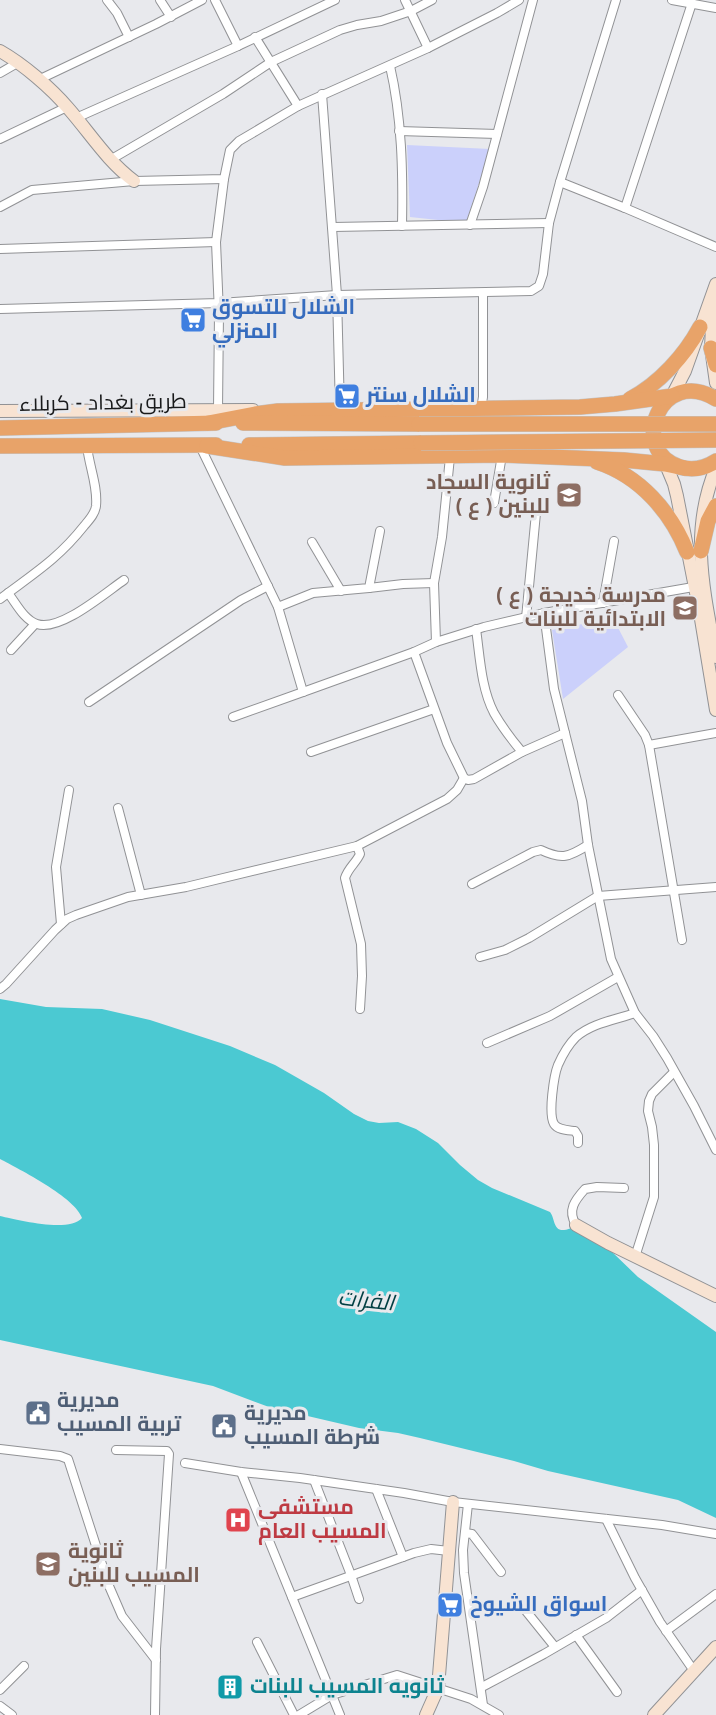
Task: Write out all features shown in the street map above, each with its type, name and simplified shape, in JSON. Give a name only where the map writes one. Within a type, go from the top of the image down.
[{"type":"highway","points":[[615,404],[645,390],[683,353],[700,327]]},
{"type":"highway","points":[[711,348],[716,365]]},
{"type":"highway","points":[[208,423],[278,411],[580,407],[672,396],[692,390],[714,393]]},
{"type":"highway","points":[[672,396],[665,401],[656,415],[653,432],[658,448],[669,461],[684,468]]},
{"type":"highway","points":[[208,423],[716,424]]},
{"type":"highway","name":"طريق بغداد - كربلاء","points":[[0,428],[208,423]]},
{"type":"highway","points":[[63,426],[68,436],[64,446]]},
{"type":"highway","points":[[92,446],[93,435],[100,426]]},
{"type":"highway","points":[[0,446],[716,440]]},
{"type":"highway","points":[[204,446],[285,458],[502,455],[577,457],[666,464],[684,468],[713,465]]},
{"type":"highway","points":[[577,457],[604,464],[642,488],[672,521],[694,552]]},
{"type":"highway","points":[[694,552],[716,506]]},
{"type":"main road","points":[[0,51],[19,62],[67,107],[110,160],[134,181]]},
{"type":"main road","points":[[672,396],[685,371],[716,285]]},
{"type":"main road","points":[[714,393],[711,348],[716,285]]},
{"type":"main road","points":[[0,411],[278,411]]},
{"type":"main road","points":[[658,448],[674,484],[694,552],[716,710]]},
{"type":"main road","points":[[694,552],[702,528],[713,465]]},
{"type":"main road","points":[[698,586],[716,657]]},
{"type":"main road","points":[[576,1225],[635,1257],[716,1296]]},
{"type":"main road","points":[[426,1715],[438,1688],[453,1502]]},
{"type":"main road","points":[[654,1715],[716,1647]]},
{"type":"street","points":[[107,0],[117,13],[129,37]]},
{"type":"street","points":[[160,0],[171,17]]},
{"type":"street","points":[[38,80],[202,0]]},
{"type":"street","points":[[215,0],[238,46]]},
{"type":"street","points":[[76,118],[335,0]]},
{"type":"street","points":[[405,0],[428,48]]},
{"type":"street","points":[[110,160],[223,94],[271,62],[340,30],[381,21],[411,11],[432,0]]},
{"type":"street","points":[[218,410],[219,303],[216,242],[230,150],[239,141],[298,106],[428,48],[519,0]]},
{"type":"street","points":[[470,225],[483,187],[533,0]]},
{"type":"street","points":[[0,309],[219,303],[337,295],[531,291],[539,286],[543,274],[549,223],[616,0]]},
{"type":"street","points":[[672,0],[716,8]]},
{"type":"street","points":[[625,208],[692,3]]},
{"type":"street","points":[[255,37],[298,106]]},
{"type":"street","points":[[0,73],[19,62]]},
{"type":"street","points":[[390,66],[397,95],[403,181],[402,226]]},
{"type":"street","points":[[322,94],[337,295],[340,411]]},
{"type":"street","points":[[0,138],[67,107]]},
{"type":"street","points":[[399,131],[497,134]]},
{"type":"street","points":[[0,207],[32,190],[134,181],[224,179]]},
{"type":"street","points":[[560,183],[625,208],[716,248]]},
{"type":"street","points":[[333,227],[549,223]]},
{"type":"street","points":[[0,249],[216,242]]},
{"type":"street","points":[[481,409],[483,293]]},
{"type":"street","points":[[0,599],[59,555],[93,516],[96,507],[94,481],[90,471],[92,446]]},
{"type":"street","points":[[204,446],[278,607],[303,692]]},
{"type":"street","points":[[494,503],[502,455]]},
{"type":"street","points":[[436,642],[434,583],[442,537],[450,457]]},
{"type":"street","points":[[526,618],[536,513]]},
{"type":"street","points":[[369,588],[380,531]]},
{"type":"street","points":[[603,603],[614,541]]},
{"type":"street","points":[[312,542],[341,591]]},
{"type":"street","points":[[9,593],[26,617],[35,624],[45,626],[77,612],[124,580]]},
{"type":"street","points":[[278,607],[313,593],[434,583]]},
{"type":"street","points":[[89,702],[241,600],[268,586]]},
{"type":"street","points":[[233,717],[476,629],[544,613],[698,586]]},
{"type":"street","points":[[544,613],[554,690],[582,801],[588,845],[611,959],[635,1012],[654,1036],[716,1150]]},
{"type":"street","points":[[11,650],[35,624]]},
{"type":"street","points":[[476,629],[486,693],[498,720],[522,752]]},
{"type":"street","points":[[414,652],[447,743],[464,778],[474,779],[522,752],[565,734]]},
{"type":"street","points":[[618,695],[645,735],[648,745],[682,940]]},
{"type":"street","points":[[311,752],[434,709]]},
{"type":"street","points":[[648,745],[716,733]]},
{"type":"street","points":[[0,989],[67,919],[102,905],[141,895],[186,887],[357,846],[447,799],[457,790],[464,778]]},
{"type":"street","points":[[61,924],[56,867],[69,790]]},
{"type":"street","points":[[118,808],[141,895]]},
{"type":"street","points":[[472,884],[533,852],[541,850],[562,858],[588,845]]},
{"type":"street","points":[[357,846],[360,854],[345,878],[361,944],[360,1009]]},
{"type":"street","points":[[480,957],[505,950],[529,938],[598,897],[716,887]]},
{"type":"street","points":[[487,1043],[550,1016],[618,977]]},
{"type":"street","points":[[578,1143],[575,1131],[555,1126],[552,1120],[552,1095],[557,1066],[573,1039],[588,1028],[635,1012]]},
{"type":"street","points":[[635,1257],[654,1197],[654,1145],[648,1111],[649,1101],[652,1094],[674,1072]]},
{"type":"street","points":[[576,1225],[573,1220],[573,1207],[575,1200],[585,1189],[624,1188]]},
{"type":"street","points":[[0,1449],[60,1456],[68,1459],[109,1586],[122,1616],[156,1661]]},
{"type":"street","points":[[116,1450],[167,1451],[169,1454],[156,1661],[155,1715]]},
{"type":"street","points":[[185,1463],[453,1502],[662,1525],[716,1534]]},
{"type":"street","points":[[241,1472],[340,1715]]},
{"type":"street","points":[[314,1480],[359,1599]]},
{"type":"street","points":[[376,1489],[403,1557]]},
{"type":"street","points":[[468,1504],[463,1550],[464,1574],[483,1705]]},
{"type":"street","points":[[606,1519],[642,1590],[666,1631],[694,1671]]},
{"type":"street","points":[[465,1533],[472,1534],[501,1572]]},
{"type":"street","points":[[292,1597],[403,1557],[431,1549],[449,1551]]},
{"type":"street","points":[[482,1687],[606,1618],[642,1590]]},
{"type":"street","points":[[666,1631],[716,1594]]},
{"type":"street","points":[[525,1611],[555,1647]]},
{"type":"street","points":[[576,1635],[617,1692]]},
{"type":"street","points":[[257,1642],[294,1715]]},
{"type":"street","points":[[0,1690],[24,1666]]},
{"type":"street","points":[[299,1715],[332,1695],[397,1675],[471,1699],[499,1715]]},
{"type":"street","points":[[0,1706],[12,1715]]},
{"type":"shaded area","points":[[407,145],[490,149],[466,223],[410,217]]},
{"type":"shaded area","points":[[613,618],[628,647],[563,699],[552,630]]},
{"type":"water","name":"الفرات","points":[[0,999],[46,1007],[102,1009],[150,1020],[230,1046],[275,1065],[368,1121],[398,1122],[416,1129],[438,1143],[478,1180],[550,1212],[560,1230],[573,1228],[610,1250],[638,1277],[716,1332],[716,1518],[678,1500],[548,1471],[420,1438],[359,1428],[269,1407],[213,1386],[0,1340],[0,1216],[55,1225],[66,1225],[82,1218],[78,1210],[58,1193],[0,1159]]},
{"type":"place","name":"الشلال للتسوق المنزلي","points":[[193,320]]},
{"type":"place","name":"الشلال سنتر","points":[[347,396]]},
{"type":"place","name":"ثانوية السجاد ( ع ) للبنين","points":[[569,495]]},
{"type":"place","name":"مدرسة خديجة ( ع ) الابتدائية للبنات","points":[[685,608]]},
{"type":"place","name":"مديرية تربية المسيب","points":[[38,1413]]},
{"type":"place","name":"مديرية شرطة المسيب","points":[[224,1426]]},
{"type":"place","name":"مستشفى المسيب العام","points":[[238,1520]]},
{"type":"place","name":"ثانوية المسيب للبنين","points":[[48,1564]]},
{"type":"place","name":"اسواق الشيوخ","points":[[450,1605]]},
{"type":"place","name":"ثانويه المسيب للبنات","points":[[230,1687]]}]
